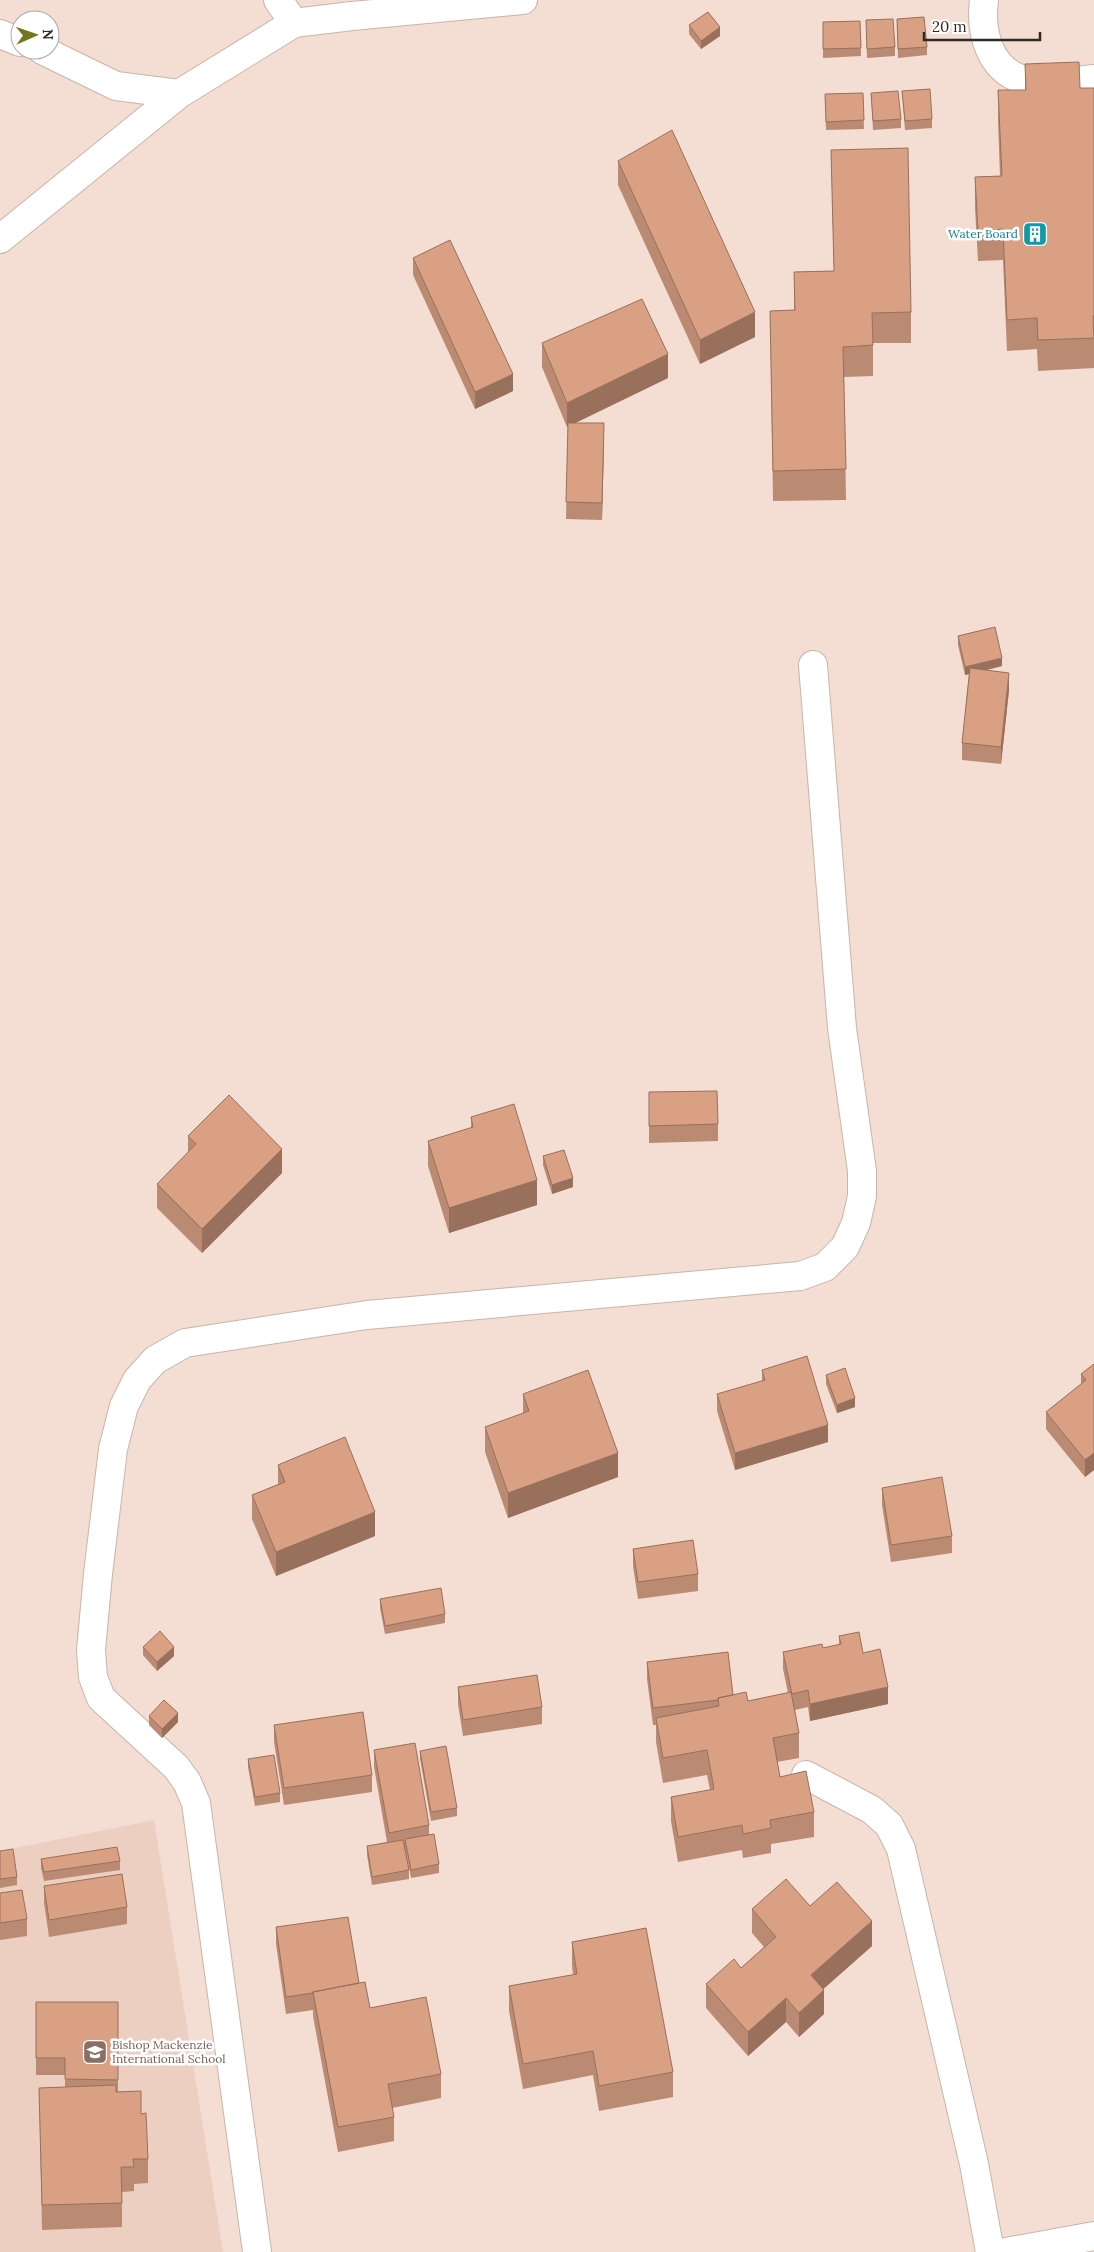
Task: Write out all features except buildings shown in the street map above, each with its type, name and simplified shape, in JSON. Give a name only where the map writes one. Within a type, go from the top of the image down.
[{"type":"street","points":[[278,0],[294,23]]},
{"type":"street","points":[[0,239],[179,94],[294,23],[523,0]]},
{"type":"street","points":[[984,0],[985,31],[988,48],[997,62],[1009,74],[1024,80],[1041,82],[1094,79]]},
{"type":"street","points":[[60,59],[116,86],[179,94]]},
{"type":"street","points":[[257,2252],[196,1803],[187,1782],[176,1767],[101,1698],[93,1677],[91,1650],[113,1450],[124,1406],[137,1380],[155,1360],[185,1343],[367,1315],[800,1276],[825,1267],[845,1247],[856,1223],[862,1196],[862,1171],[842,1028],[813,666]]},
{"type":"street","points":[[806,1775],[872,1810],[889,1824],[901,1849],[974,2164],[990,2252]]},
{"type":"street","points":[[1006,2252],[1094,2236]]},
{"type":"shaded area","name":"Bishop Mackenzie International School","points":[[154,1820],[223,2252],[0,2252],[0,1851]]},
{"type":"place","name":"Water Board","points":[[1035,234]]},
{"type":"place","name":"Bishop Mackenzie International School","points":[[95,2052]]}]
